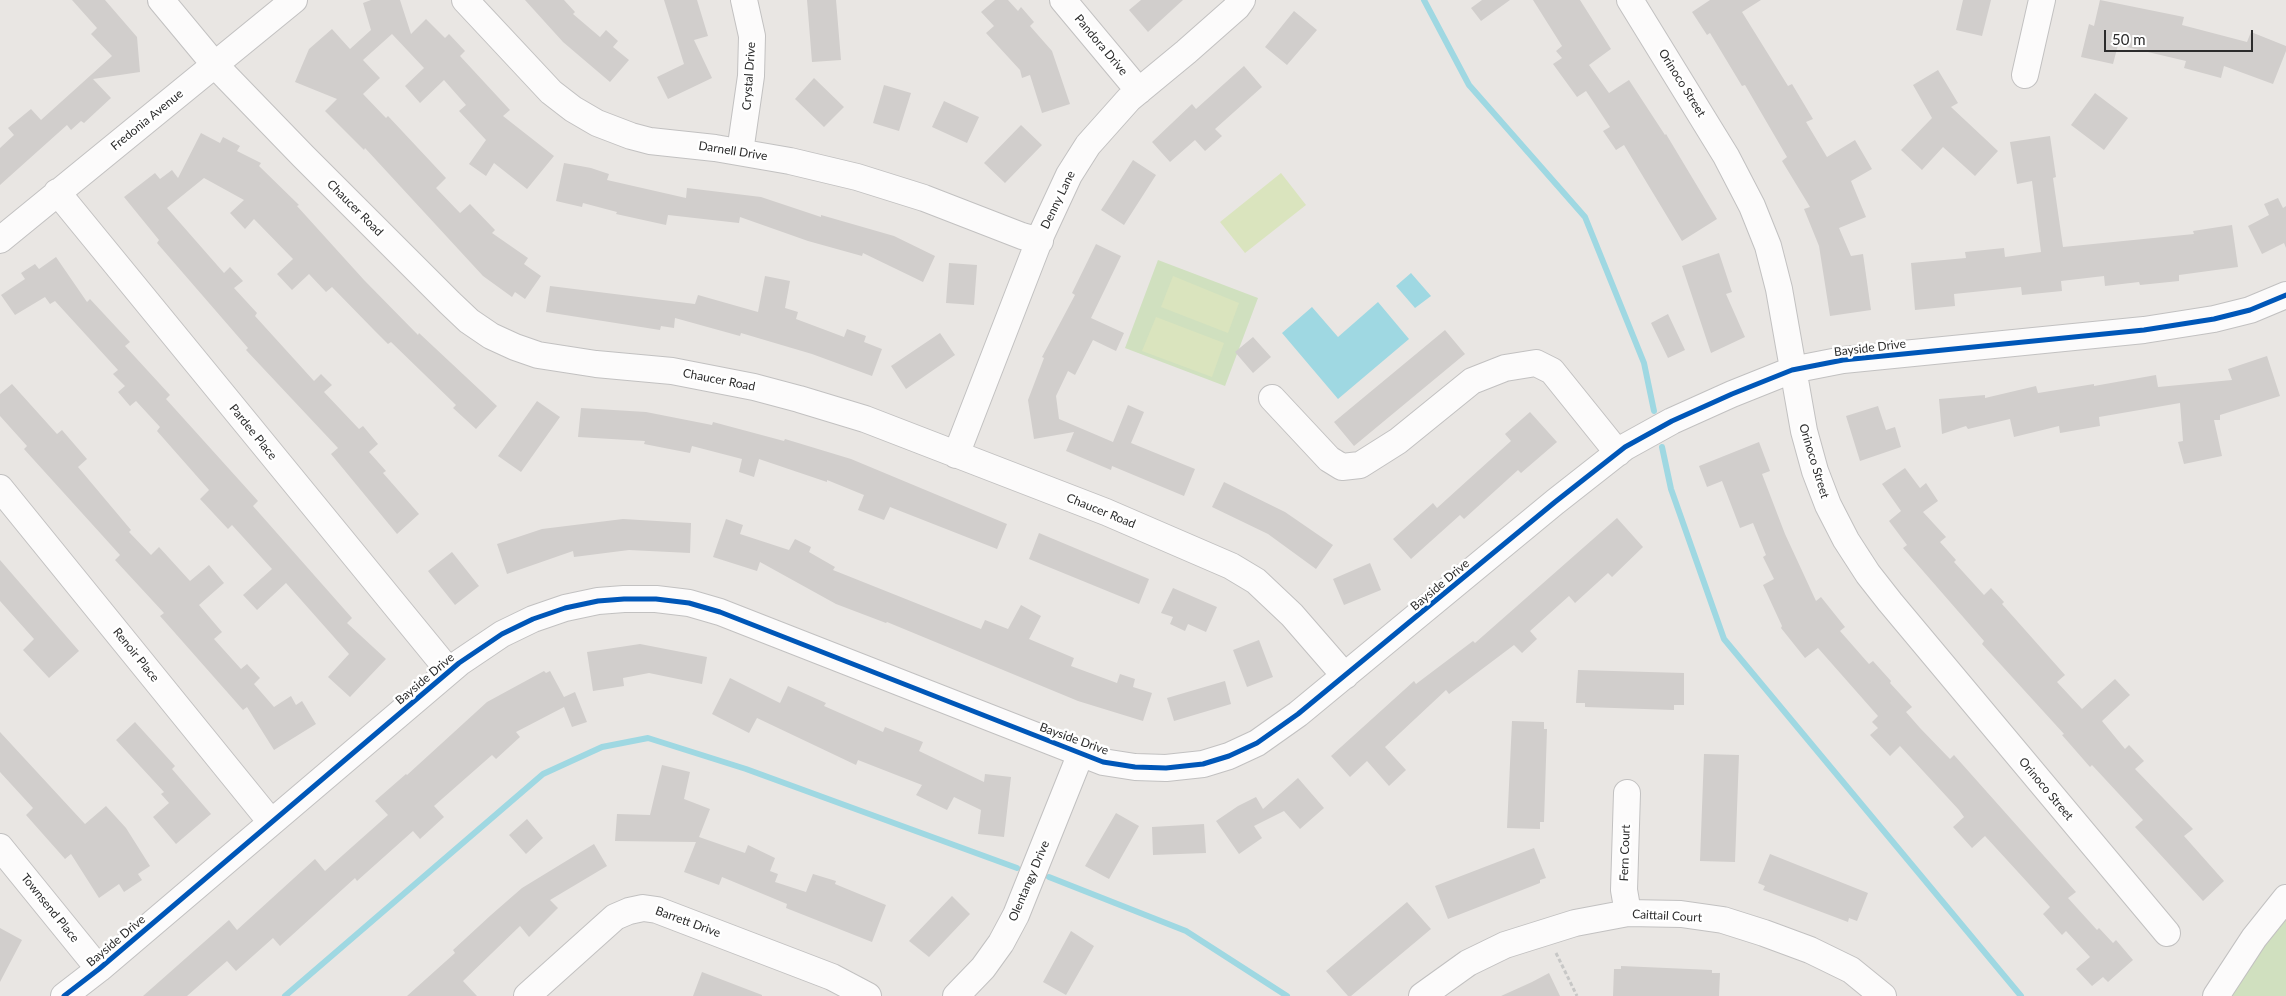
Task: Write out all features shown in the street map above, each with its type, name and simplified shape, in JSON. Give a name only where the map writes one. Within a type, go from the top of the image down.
[{"type":"street","name":"Chaucer Road","points":[[161,0],[214,65],[450,303],[469,321],[491,336],[538,355],[596,364],[672,371],[754,387],[865,419],[1106,512],[1231,566],[1256,581],[1278,600],[1345,676]]},
{"type":"street","name":"Fredonia Avenue","points":[[0,240],[294,0]]},
{"type":"street","name":"Darnell Drive","points":[[465,0],[551,92],[573,109],[596,123],[650,141],[740,152],[790,161],[858,177],[924,198],[1022,236],[1040,241]]},
{"type":"street","name":"Crystal Drive","points":[[740,152],[751,76],[752,36],[744,0]]},
{"type":"street","name":"Pandora Drive","points":[[1063,0],[1139,91]]},
{"type":"street","name":"Denny Lane","points":[[956,455],[1040,241],[1069,175],[1088,145],[1110,118],[1242,0]]},
{"type":"street","name":"Orinoco Street","points":[[1630,0],[1726,156],[1752,206],[1768,246],[1779,289],[1804,431],[1815,470],[1837,522],[1868,574],[2167,933]]},
{"type":"street","points":[[2025,75],[2042,0]]},
{"type":"street","name":"Pardee Place","points":[[57,192],[449,671]]},
{"type":"street","name":"Bayside Drive","points":[[64,996],[99,969],[449,671],[502,634],[533,619],[565,608],[598,601],[656,599],[689,603],[720,612],[1103,762],[1135,767],[1166,768],[1203,764],[1229,756],[1257,743],[1298,714],[1618,452],[1672,421],[1732,394],[1792,370],[1843,360],[2144,330],[2214,320],[2250,310],[2286,295]]},
{"type":"street","points":[[1272,398],[1329,459],[1342,467],[1360,465],[1398,441],[1472,381],[1505,368],[1536,363],[1552,371],[1618,452]]},
{"type":"street","name":"Renoir Place","points":[[0,488],[271,822]]},
{"type":"street","name":"Olentangy Drive","points":[[956,996],[983,968],[1001,943],[1016,915],[1081,753]]},
{"type":"street","name":"Fern Court","points":[[1627,793],[1624,890],[1628,913]]},
{"type":"street","name":"Townsend Place","points":[[0,848],[99,969]]},
{"type":"street","points":[[2216,996],[2254,938],[2286,898]]},
{"type":"street","name":"Barrett Drive","points":[[527,996],[615,918],[629,910],[643,908],[657,910],[832,977],[868,996]]},
{"type":"street","name":"Caittail Court","points":[[1422,996],[1468,963],[1505,945],[1575,923],[1628,913],[1681,914],[1723,920],[1764,933],[1810,950],[1851,970],[1883,996]]},
{"type":"path","points":[[1546,932],[1577,996]]},
{"type":"green space","points":[[1281,173],[1306,205],[1245,253],[1220,222]]},
{"type":"green space","points":[[1158,260],[1258,298],[1225,386],[1125,348]]},
{"type":"green space","points":[[1173,276],[1239,303],[1228,333],[1161,307]]},
{"type":"green space","points":[[1156,317],[1224,343],[1212,377],[1142,351]]},
{"type":"green space","points":[[2286,915],[2286,996],[2228,996]]},
{"type":"water","points":[[1411,273],[1431,296],[1415,308],[1396,286]]},
{"type":"water","points":[[1378,302],[1409,339],[1338,399],[1282,333],[1312,307],[1338,337]]},
{"type":"building","points":[[72,0],[105,0],[137,37],[140,72],[93,79],[111,98],[84,123],[81,121],[71,130],[67,125],[0,185],[0,148],[14,135],[8,128],[31,109],[41,120],[112,56],[91,34],[97,28]]},
{"type":"building","points":[[371,0],[400,0],[411,34],[426,19],[445,38],[449,34],[465,51],[460,56],[510,110],[503,116],[554,156],[527,189],[494,163],[486,176],[469,164],[486,140],[459,111],[466,105],[444,80],[420,103],[405,86],[424,68],[392,34],[363,60],[380,78],[363,94],[386,118],[388,116],[446,178],[436,188],[460,213],[470,204],[495,230],[492,233],[528,258],[524,264],[541,276],[525,299],[515,292],[512,297],[483,276],[365,148],[364,150],[325,111],[337,99],[295,82],[309,49],[332,29],[350,49],[371,30],[363,3]]},
{"type":"building","points":[[525,0],[564,0],[575,12],[573,14],[600,37],[606,30],[618,41],[613,47],[629,60],[610,82],[563,42]]},
{"type":"building","points":[[664,0],[697,0],[708,36],[694,40],[712,78],[668,99],[657,77],[684,64]]},
{"type":"building","points":[[807,0],[836,0],[841,60],[812,62]]},
{"type":"building","points":[[995,0],[1008,0],[1018,11],[1021,7],[1034,22],[1030,26],[1052,51],[1070,104],[1042,113],[1030,75],[1022,78],[1020,70],[986,33],[994,26],[981,12]]},
{"type":"building","points":[[1141,0],[1183,0],[1148,32],[1129,10]]},
{"type":"building","points":[[1482,0],[1510,0],[1481,21],[1471,8]]},
{"type":"building","points":[[1533,0],[1580,0],[1611,49],[1589,65],[1609,93],[1629,80],[1666,134],[1717,219],[1682,241],[1624,145],[1616,150],[1603,131],[1610,127],[1586,91],[1577,97],[1553,64],[1562,58],[1556,51],[1562,46]]},
{"type":"building","points":[[1710,0],[1761,0],[1742,12],[1788,86],[1792,84],[1813,119],[1806,122],[1827,157],[1855,140],[1872,169],[1851,181],[1866,217],[1839,228],[1851,256],[1863,254],[1871,310],[1830,316],[1819,246],[1804,209],[1810,207],[1782,161],[1787,157],[1745,85],[1742,86],[1710,33],[1707,35],[1692,12]]},
{"type":"building","points":[[1963,0],[1991,0],[1982,36],[1956,30]]},
{"type":"building","points":[[2100,0],[2184,17],[2182,25],[2247,42],[2251,32],[2286,46],[2286,51],[2273,84],[2224,66],[2221,78],[2184,68],[2186,61],[2118,45],[2113,64],[2081,57],[2089,24],[2094,26]]},
{"type":"building","points":[[1294,11],[1317,30],[1287,65],[1265,47]]},
{"type":"building","points":[[1244,66],[1262,87],[1215,129],[1222,136],[1205,151],[1195,140],[1170,162],[1152,142],[1192,104],[1196,109]]},
{"type":"building","points":[[1938,70],[1958,103],[1951,107],[1998,151],[1975,176],[1943,147],[1922,170],[1901,150],[1932,118],[1913,85]]},
{"type":"building","points":[[814,78],[844,107],[824,127],[795,99]]},
{"type":"building","points":[[884,85],[911,93],[899,131],[873,123]]},
{"type":"building","points":[[2095,93],[2128,118],[2104,150],[2071,125]]},
{"type":"building","points":[[944,101],[979,117],[967,143],[932,127]]},
{"type":"building","points":[[1021,125],[1042,145],[1005,183],[984,163]]},
{"type":"building","points":[[201,133],[220,143],[223,137],[240,146],[237,151],[261,163],[259,166],[299,205],[297,206],[364,280],[418,335],[419,333],[497,406],[476,429],[453,408],[456,405],[391,342],[388,344],[332,287],[326,292],[309,274],[292,290],[277,274],[293,259],[254,219],[245,229],[230,213],[244,200],[204,178],[167,208],[224,273],[230,267],[243,281],[234,288],[257,313],[255,316],[314,381],[321,374],[332,385],[324,392],[359,429],[363,426],[378,444],[369,452],[386,471],[383,473],[419,514],[397,534],[331,454],[338,448],[246,350],[248,348],[157,243],[159,240],[124,197],[155,173],[160,179],[172,170],[178,178]]},
{"type":"building","points":[[2050,136],[2056,177],[2053,178],[2063,247],[2194,234],[2193,231],[2232,225],[2238,267],[2179,275],[2179,281],[2140,285],[2139,282],[2105,286],[2104,276],[2061,281],[2062,291],[2022,295],[2021,287],[1954,294],[1955,306],[1915,310],[1911,263],[1966,258],[1965,252],[2004,248],[2005,257],[2041,252],[2032,181],[2017,184],[2010,142]]},
{"type":"building","points":[[1133,160],[1156,175],[1124,225],[1101,210]]},
{"type":"building","points":[[564,163],[591,168],[609,174],[607,180],[686,198],[687,188],[761,197],[821,217],[821,215],[894,236],[935,256],[923,282],[863,253],[862,256],[808,241],[740,217],[739,223],[668,215],[666,225],[616,214],[617,212],[583,203],[582,207],[556,201]]},
{"type":"building","points":[[2278,198],[2283,208],[2286,206],[2286,248],[2284,243],[2262,254],[2248,226],[2269,215],[2264,204]]},
{"type":"building","points":[[1096,244],[1121,256],[1091,318],[1124,333],[1116,351],[1093,340],[1075,375],[1068,371],[1056,396],[1059,419],[1113,442],[1128,405],[1144,412],[1131,443],[1195,469],[1184,496],[1112,466],[1111,470],[1066,451],[1074,432],[1034,439],[1028,400],[1044,358],[1042,357],[1075,295],[1072,293]]},
{"type":"building","points":[[1719,253],[1732,292],[1726,294],[1745,337],[1711,353],[1682,266]]},
{"type":"building","points":[[56,257],[87,302],[90,299],[130,342],[125,346],[170,395],[166,399],[258,501],[253,506],[352,618],[347,623],[386,659],[350,697],[328,677],[349,654],[286,583],[257,610],[243,595],[272,569],[232,525],[228,529],[200,499],[209,490],[157,431],[160,427],[136,401],[130,406],[118,392],[125,386],[113,374],[118,370],[55,301],[50,304],[45,297],[15,315],[1,295],[25,279],[21,273],[35,264],[39,269]]},
{"type":"building","points":[[949,263],[977,265],[974,305],[946,303]]},
{"type":"building","points":[[765,276],[790,281],[785,308],[798,312],[796,319],[844,337],[847,329],[866,336],[864,342],[882,349],[872,376],[812,354],[741,333],[740,336],[675,318],[674,328],[661,326],[660,330],[546,312],[550,286],[695,304],[698,295],[758,312]]},
{"type":"building","points":[[1668,314],[1685,350],[1668,358],[1651,323]]},
{"type":"building","points":[[1445,330],[1465,354],[1354,446],[1334,422]]},
{"type":"building","points":[[940,333],[955,355],[906,389],[891,366]]},
{"type":"building","points":[[1253,337],[1271,357],[1253,373],[1235,352]]},
{"type":"building","points":[[2267,356],[2280,396],[2220,415],[2220,420],[2214,420],[2222,456],[2184,464],[2178,442],[2183,441],[2180,403],[2099,417],[2100,426],[2060,433],[2059,426],[2014,437],[2010,419],[1968,429],[1966,426],[1942,434],[1939,399],[1985,395],[1985,398],[2036,386],[2038,393],[2094,384],[2094,386],[2156,375],[2158,387],[2232,380],[2228,369]]},
{"type":"building","points":[[12,384],[57,434],[62,430],[87,459],[78,467],[131,530],[129,532],[151,555],[159,547],[190,581],[209,565],[224,583],[199,605],[222,632],[214,639],[241,669],[247,664],[260,678],[254,684],[274,707],[291,696],[296,705],[302,701],[316,724],[274,750],[247,707],[243,710],[160,616],[164,613],[115,560],[120,555],[24,449],[27,446],[0,416],[0,394]]},
{"type":"building","points":[[537,401],[560,417],[521,472],[498,456]]},
{"type":"building","points":[[1878,406],[1886,430],[1895,427],[1901,447],[1860,461],[1846,416]]},
{"type":"building","points":[[581,408],[646,412],[712,425],[713,422],[784,441],[785,439],[851,459],[1007,524],[997,549],[890,507],[884,520],[858,510],[864,495],[827,480],[827,482],[759,459],[754,477],[739,472],[742,459],[692,446],[690,453],[644,444],[645,441],[578,437]]},
{"type":"building","points":[[1530,412],[1557,442],[1521,473],[1518,470],[1464,519],[1460,515],[1411,559],[1393,539],[1433,503],[1437,508],[1511,441],[1505,434]]},
{"type":"building","points":[[1759,442],[1770,471],[1762,474],[1785,534],[1816,601],[1821,597],[1845,627],[1840,631],[1869,664],[1873,661],[1891,681],[1890,683],[1912,707],[1906,712],[1920,728],[1950,759],[1954,755],[2076,892],[2068,898],[2097,930],[2099,928],[2113,943],[2116,940],[2133,960],[2108,982],[2103,977],[2092,986],[2076,969],[2090,957],[2066,931],[2062,935],[2043,914],[2050,907],[1985,836],[1972,848],[1953,827],[1964,817],[1959,810],[1900,746],[1890,756],[1870,735],[1878,728],[1872,722],[1878,716],[1818,648],[1805,658],[1781,628],[1782,626],[1763,585],[1774,579],[1763,557],[1766,555],[1753,523],[1740,528],[1722,481],[1707,487],[1699,466]]},
{"type":"building","points":[[1905,468],[1920,488],[1926,483],[1938,501],[1923,512],[1946,537],[1940,542],[1956,560],[1954,562],[1984,595],[1991,588],[2004,602],[2002,604],[2065,675],[2057,682],[2082,709],[2115,679],[2130,695],[2102,721],[2125,749],[2129,745],[2144,761],[2135,769],[2193,829],[2184,836],[2224,881],[2203,901],[2135,827],[2143,820],[2092,765],[2090,767],[2062,735],[2064,734],[1982,644],[1984,641],[1903,548],[1907,545],[1889,521],[1901,511],[1882,484]]},
{"type":"building","points":[[1224,482],[1285,512],[1333,545],[1316,569],[1268,534],[1212,507]]},
{"type":"building","points":[[1617,518],[1643,547],[1612,577],[1608,573],[1575,603],[1569,596],[1530,631],[1537,639],[1522,653],[1514,645],[1449,694],[1446,690],[1385,747],[1406,770],[1389,786],[1367,761],[1350,777],[1331,756],[1414,681],[1416,684],[1473,641],[1475,643]]},
{"type":"building","points":[[623,519],[691,523],[690,553],[629,550],[574,557],[573,551],[507,574],[497,544],[542,529]]},
{"type":"building","points":[[726,519],[743,525],[740,534],[789,550],[795,539],[811,547],[809,552],[835,567],[833,570],[981,629],[985,620],[1008,629],[1021,605],[1041,616],[1029,639],[1074,658],[1071,666],[1117,683],[1120,674],[1135,679],[1133,687],[1152,693],[1143,721],[1078,701],[887,622],[836,604],[760,562],[757,571],[713,557]]},
{"type":"building","points":[[1039,533],[1149,579],[1139,604],[1029,559]]},
{"type":"building","points":[[452,552],[479,586],[455,605],[428,571]]},
{"type":"building","points":[[0,560],[79,651],[49,678],[23,650],[34,639],[0,601]]},
{"type":"building","points":[[1370,563],[1381,590],[1344,605],[1333,579]]},
{"type":"building","points":[[1173,588],[1217,607],[1206,632],[1188,624],[1185,631],[1170,624],[1173,617],[1161,613]]},
{"type":"building","points":[[1259,640],[1273,677],[1247,687],[1233,650]]},
{"type":"building","points":[[640,644],[707,657],[702,684],[649,673],[623,678],[624,686],[593,691],[587,652]]},
{"type":"building","points":[[1578,670],[1684,673],[1684,705],[1674,705],[1674,710],[1585,707],[1585,703],[1576,703]]},
{"type":"building","points":[[544,671],[546,673],[550,671],[564,697],[575,692],[587,722],[572,727],[564,707],[516,732],[520,737],[496,759],[492,755],[434,806],[444,817],[420,839],[413,831],[357,881],[355,878],[280,946],[273,938],[236,971],[227,961],[187,996],[143,996],[229,920],[237,930],[315,859],[325,871],[388,815],[375,801],[407,775],[487,702]]},
{"type":"building","points":[[730,678],[780,703],[788,686],[826,703],[824,706],[883,732],[885,727],[923,742],[919,751],[984,782],[985,774],[1011,777],[1004,837],[978,834],[981,810],[954,797],[947,810],[916,795],[922,785],[858,760],[856,765],[757,718],[749,733],[712,714]]},
{"type":"building","points":[[1225,681],[1231,704],[1174,721],[1167,698]]},
{"type":"building","points":[[1512,721],[1544,722],[1544,729],[1547,729],[1544,822],[1540,822],[1540,829],[1507,828]]},
{"type":"building","points":[[135,722],[175,766],[172,769],[211,814],[176,844],[153,817],[169,803],[161,794],[164,792],[116,740]]},
{"type":"building","points":[[0,732],[85,824],[106,806],[126,828],[150,866],[138,874],[142,880],[124,892],[119,884],[99,898],[71,854],[65,859],[26,815],[33,808],[0,772]]},
{"type":"building","points":[[1704,754],[1739,755],[1735,862],[1700,861]]},
{"type":"building","points":[[662,765],[690,772],[684,799],[710,809],[699,837],[745,853],[748,845],[775,858],[770,871],[778,874],[775,882],[806,892],[813,874],[836,881],[835,884],[886,905],[872,942],[786,908],[787,904],[722,877],[719,885],[684,872],[696,842],[615,841],[617,814],[650,815]]},
{"type":"building","points":[[1298,778],[1324,808],[1300,829],[1284,811],[1254,826],[1262,838],[1239,854],[1216,821],[1238,806],[1256,797],[1263,809]]},
{"type":"building","points":[[1116,813],[1139,826],[1109,879],[1085,866]]},
{"type":"building","points":[[527,819],[543,838],[526,854],[509,835]]},
{"type":"building","points":[[1204,824],[1206,853],[1153,855],[1152,827]]},
{"type":"building","points":[[594,844],[607,866],[550,900],[558,908],[529,937],[520,926],[463,981],[477,996],[407,996],[455,953],[453,950],[522,888]]},
{"type":"building","points":[[1534,848],[1546,878],[1540,880],[1540,883],[1448,919],[1435,886]]},
{"type":"building","points":[[1770,854],[1868,893],[1857,921],[1849,918],[1848,922],[1763,890],[1765,886],[1758,883]]},
{"type":"building","points":[[952,896],[970,914],[929,957],[909,941]]},
{"type":"building","points":[[1407,902],[1431,929],[1351,996],[1348,996],[1326,971]]},
{"type":"building","points":[[0,928],[22,940],[0,982]]},
{"type":"building","points":[[1071,931],[1094,946],[1066,995],[1043,982]]},
{"type":"building","points":[[1621,966],[1712,970],[1712,973],[1720,973],[1719,996],[1613,996],[1614,969],[1621,969]]},
{"type":"building","points":[[702,972],[762,995],[762,996],[693,996]]},
{"type":"building","points":[[1549,973],[1560,996],[1501,996],[1532,982]]},
{"type":"waterway","points":[[1424,0],[1469,85],[1585,217],[1644,363],[1654,411]]},
{"type":"waterway","points":[[1662,447],[1671,489],[1724,639],[2021,996]]},
{"type":"waterway","points":[[285,996],[543,774],[602,747],[648,738],[746,769],[1017,868]]},
{"type":"waterway","points":[[1049,877],[1186,931],[1287,996]]},
{"type":"cycle path","points":[[64,996],[99,969],[459,663],[502,634],[533,619],[565,608],[598,601],[624,599],[656,599],[689,603],[720,612],[1103,762],[1135,767],[1166,768],[1203,764],[1229,756],[1257,743],[1298,714],[1555,502],[1625,447],[1672,421],[1732,394],[1792,370],[1843,360],[2144,330],[2214,319],[2250,310],[2286,295]]}]
